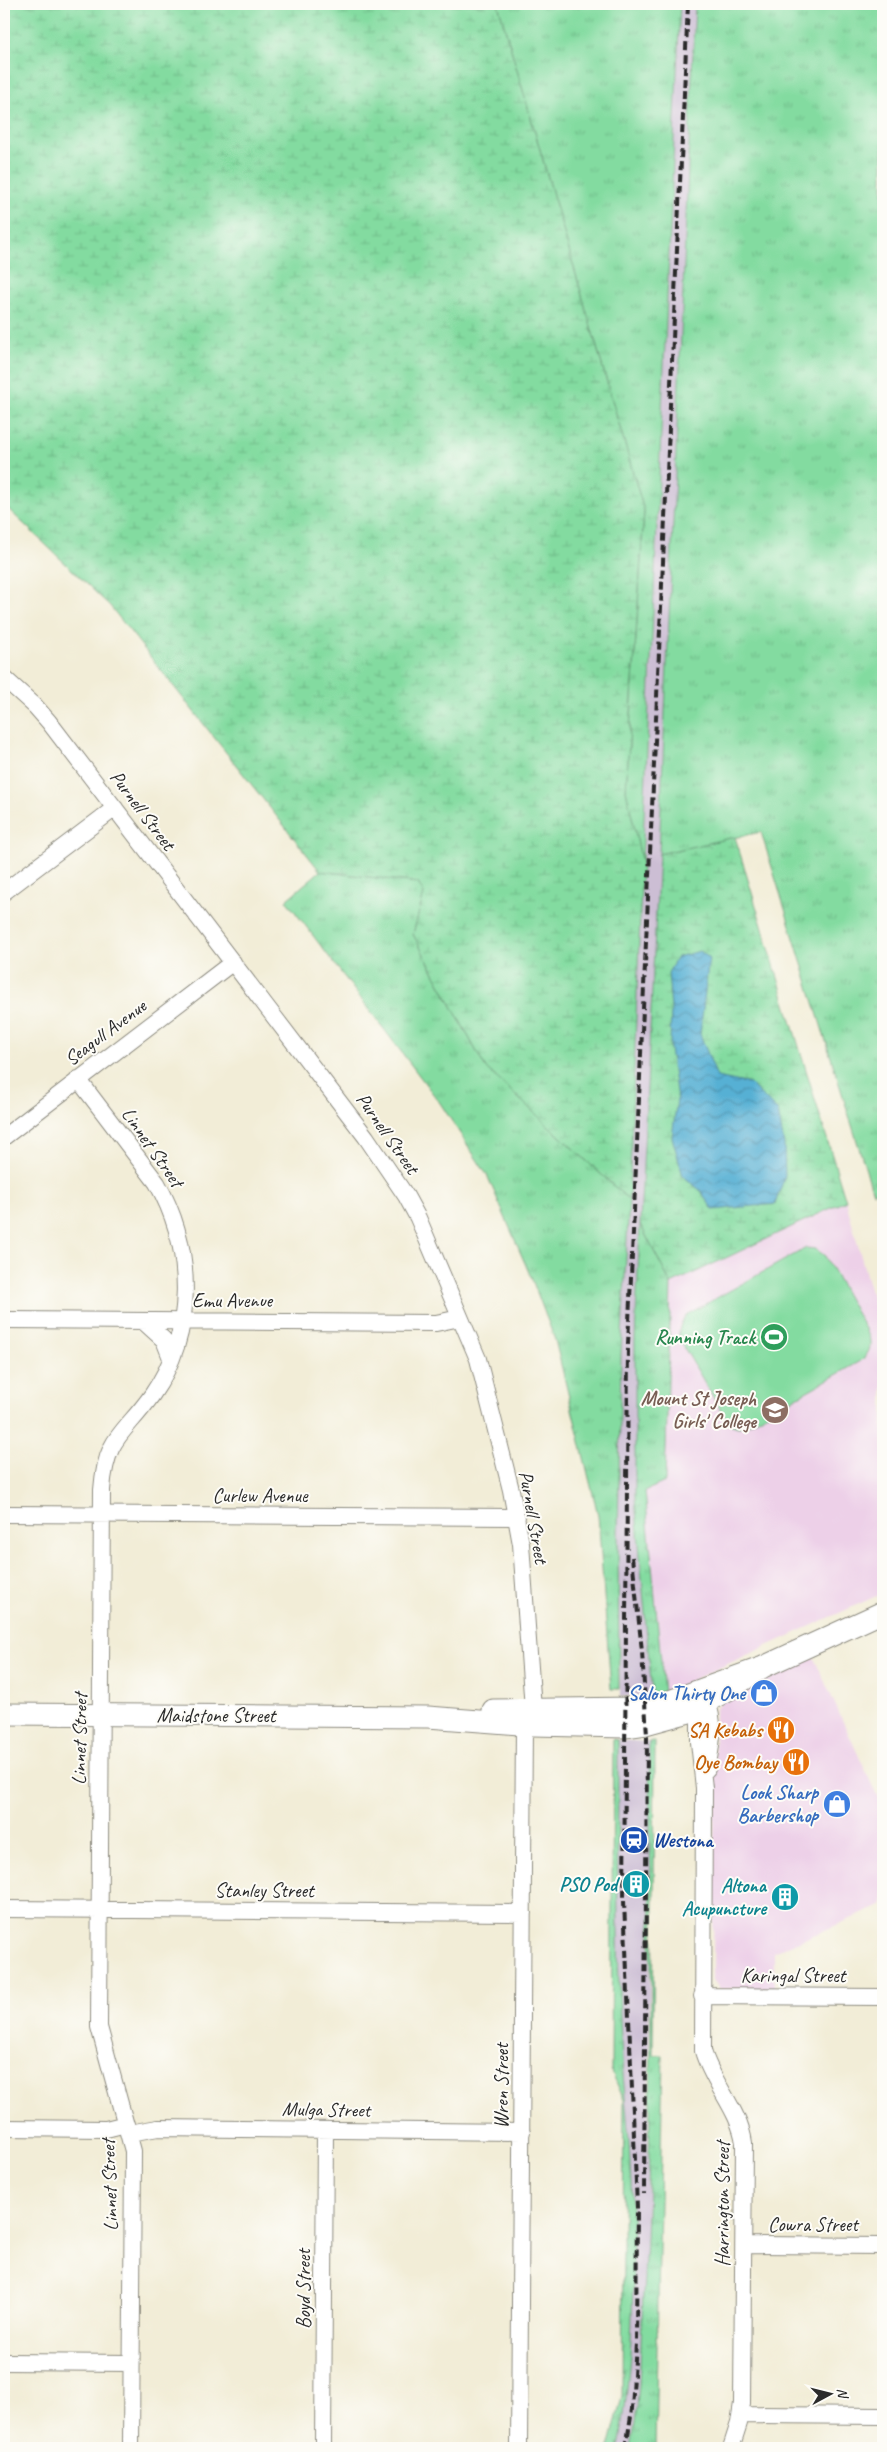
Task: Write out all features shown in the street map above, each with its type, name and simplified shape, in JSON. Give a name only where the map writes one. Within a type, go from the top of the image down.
[{"type":"main road","name":"Maidstone Street","points":[[4,1714],[529,1716],[625,1727],[663,1720],[763,1667],[883,1612]]},
{"type":"street","name":"Purnell Street","points":[[4,678],[45,717],[361,1129],[406,1196],[478,1360],[517,1516],[529,1716]]},
{"type":"street","points":[[4,892],[114,808]]},
{"type":"street","name":"Seagull Avenue","points":[[4,1137],[233,962]]},
{"type":"street","name":"Linnet Street","points":[[78,1080],[157,1182],[172,1212],[184,1266],[185,1300],[182,1321],[171,1358],[156,1389],[124,1428],[108,1452],[103,1474],[101,1515],[100,2037],[128,2129],[133,2152],[131,2448]]},
{"type":"street","name":"Emu Avenue","points":[[4,1320],[436,1322],[460,1318]]},
{"type":"street","points":[[143,1321],[164,1340],[171,1358]]},
{"type":"street","name":"Curlew Avenue","points":[[4,1514],[517,1516]]},
{"type":"street","name":"Harrington Street","points":[[701,1700],[711,1717],[711,1750],[704,1788],[702,2041],[706,2060],[743,2136],[744,2245],[741,2415],[731,2448]]},
{"type":"street","name":"Wren Street","points":[[519,2448],[523,1913],[529,1716]]},
{"type":"street","name":"Stanley Street","points":[[4,1909],[523,1913]]},
{"type":"street","name":"Karingal Street","points":[[702,1996],[883,1997]]},
{"type":"street","name":"Mulga Street","points":[[4,2128],[522,2132]]},
{"type":"street","name":"Boyd Street","points":[[323,2448],[325,2130]]},
{"type":"street","name":"Cowra Street","points":[[744,2245],[883,2246]]},
{"type":"street","points":[[4,2362],[131,2363]]},
{"type":"street","points":[[741,2415],[883,2416]]},
{"type":"shaded area","points":[[680,4],[695,4],[659,854],[635,1340],[635,1498],[652,1694],[620,1697],[618,1534],[621,1354]]},
{"type":"shaded area","name":"Mount St Joseph Girls' College","points":[[846,1201],[883,1338],[883,1593],[664,1693],[645,1491],[665,1481],[671,1284]]},
{"type":"shaded area","points":[[813,1656],[883,1809],[883,1905],[774,1952],[774,1990],[720,1989],[713,1980],[715,1710],[721,1702]]},
{"type":"shaded area","points":[[618,1740],[649,1742],[651,1823],[648,2173],[641,2375],[631,2448],[619,2448],[626,2399],[630,2332],[632,2230],[630,2162],[622,2061],[617,1941]]},
{"type":"green space","points":[[4,4],[498,4],[644,511],[626,790],[642,863],[629,1200],[485,1067],[413,934],[424,894],[418,883],[320,871],[110,606],[4,505]]},
{"type":"green space","points":[[498,4],[680,4],[642,863],[626,790],[644,511]]},
{"type":"green space","points":[[695,4],[883,4],[883,1188],[873,1193],[761,832],[659,854]]},
{"type":"green space","points":[[735,837],[846,1201],[671,1284],[640,1224],[659,854]]},
{"type":"green space","points":[[320,871],[418,883],[424,894],[413,934],[485,1067],[629,1200],[621,1354],[618,1534],[619,1689],[611,1689],[598,1515],[555,1340],[533,1282],[487,1175],[440,1103],[286,900]]},
{"type":"green space","points":[[640,1224],[671,1284],[665,1482],[645,1491],[664,1693],[652,1694],[635,1498],[635,1340]]},
{"type":"green space","name":"Running Track","points":[[806,1248],[816,1249],[825,1256],[869,1336],[869,1350],[861,1361],[747,1425],[738,1427],[729,1424],[679,1339],[681,1323],[686,1315]]},
{"type":"green space","points":[[613,1739],[618,1740],[619,1980],[633,2233],[631,2342],[619,2448],[609,2448],[622,2396],[624,2100],[611,2070]]},
{"type":"green space","points":[[649,1742],[655,1742],[653,2055],[663,2055],[655,2448],[631,2448],[639,2385],[649,2145],[651,2010]]},
{"type":"water","points":[[700,951],[709,958],[700,1034],[717,1077],[750,1084],[778,1111],[784,1145],[785,1176],[775,1204],[713,1210],[701,1191],[683,1176],[672,1137],[677,1099],[670,1049],[671,1007],[668,973],[677,957]]},
{"type":"railway","points":[[626,2448],[632,2409],[636,2343],[637,2207],[624,1901],[628,1344],[688,4]]},
{"type":"railway","points":[[632,1557],[642,1651],[647,1736],[644,2194]]},
{"type":"place","name":"Running Track","points":[[774,1337]]},
{"type":"place","name":"Mount St Joseph Girls' College","points":[[775,1410]]},
{"type":"place","name":"Salon Thirty One","points":[[764,1693]]},
{"type":"place","name":"SA Kebabs","points":[[781,1730]]},
{"type":"place","name":"Oye Bombay","points":[[796,1762]]},
{"type":"place","name":"Look Sharp Barbershop","points":[[837,1804]]},
{"type":"place","name":"Westona","points":[[634,1840]]},
{"type":"place","name":"PSO Pod","points":[[636,1884]]},
{"type":"place","name":"Altona Acupuncture","points":[[785,1897]]}]
